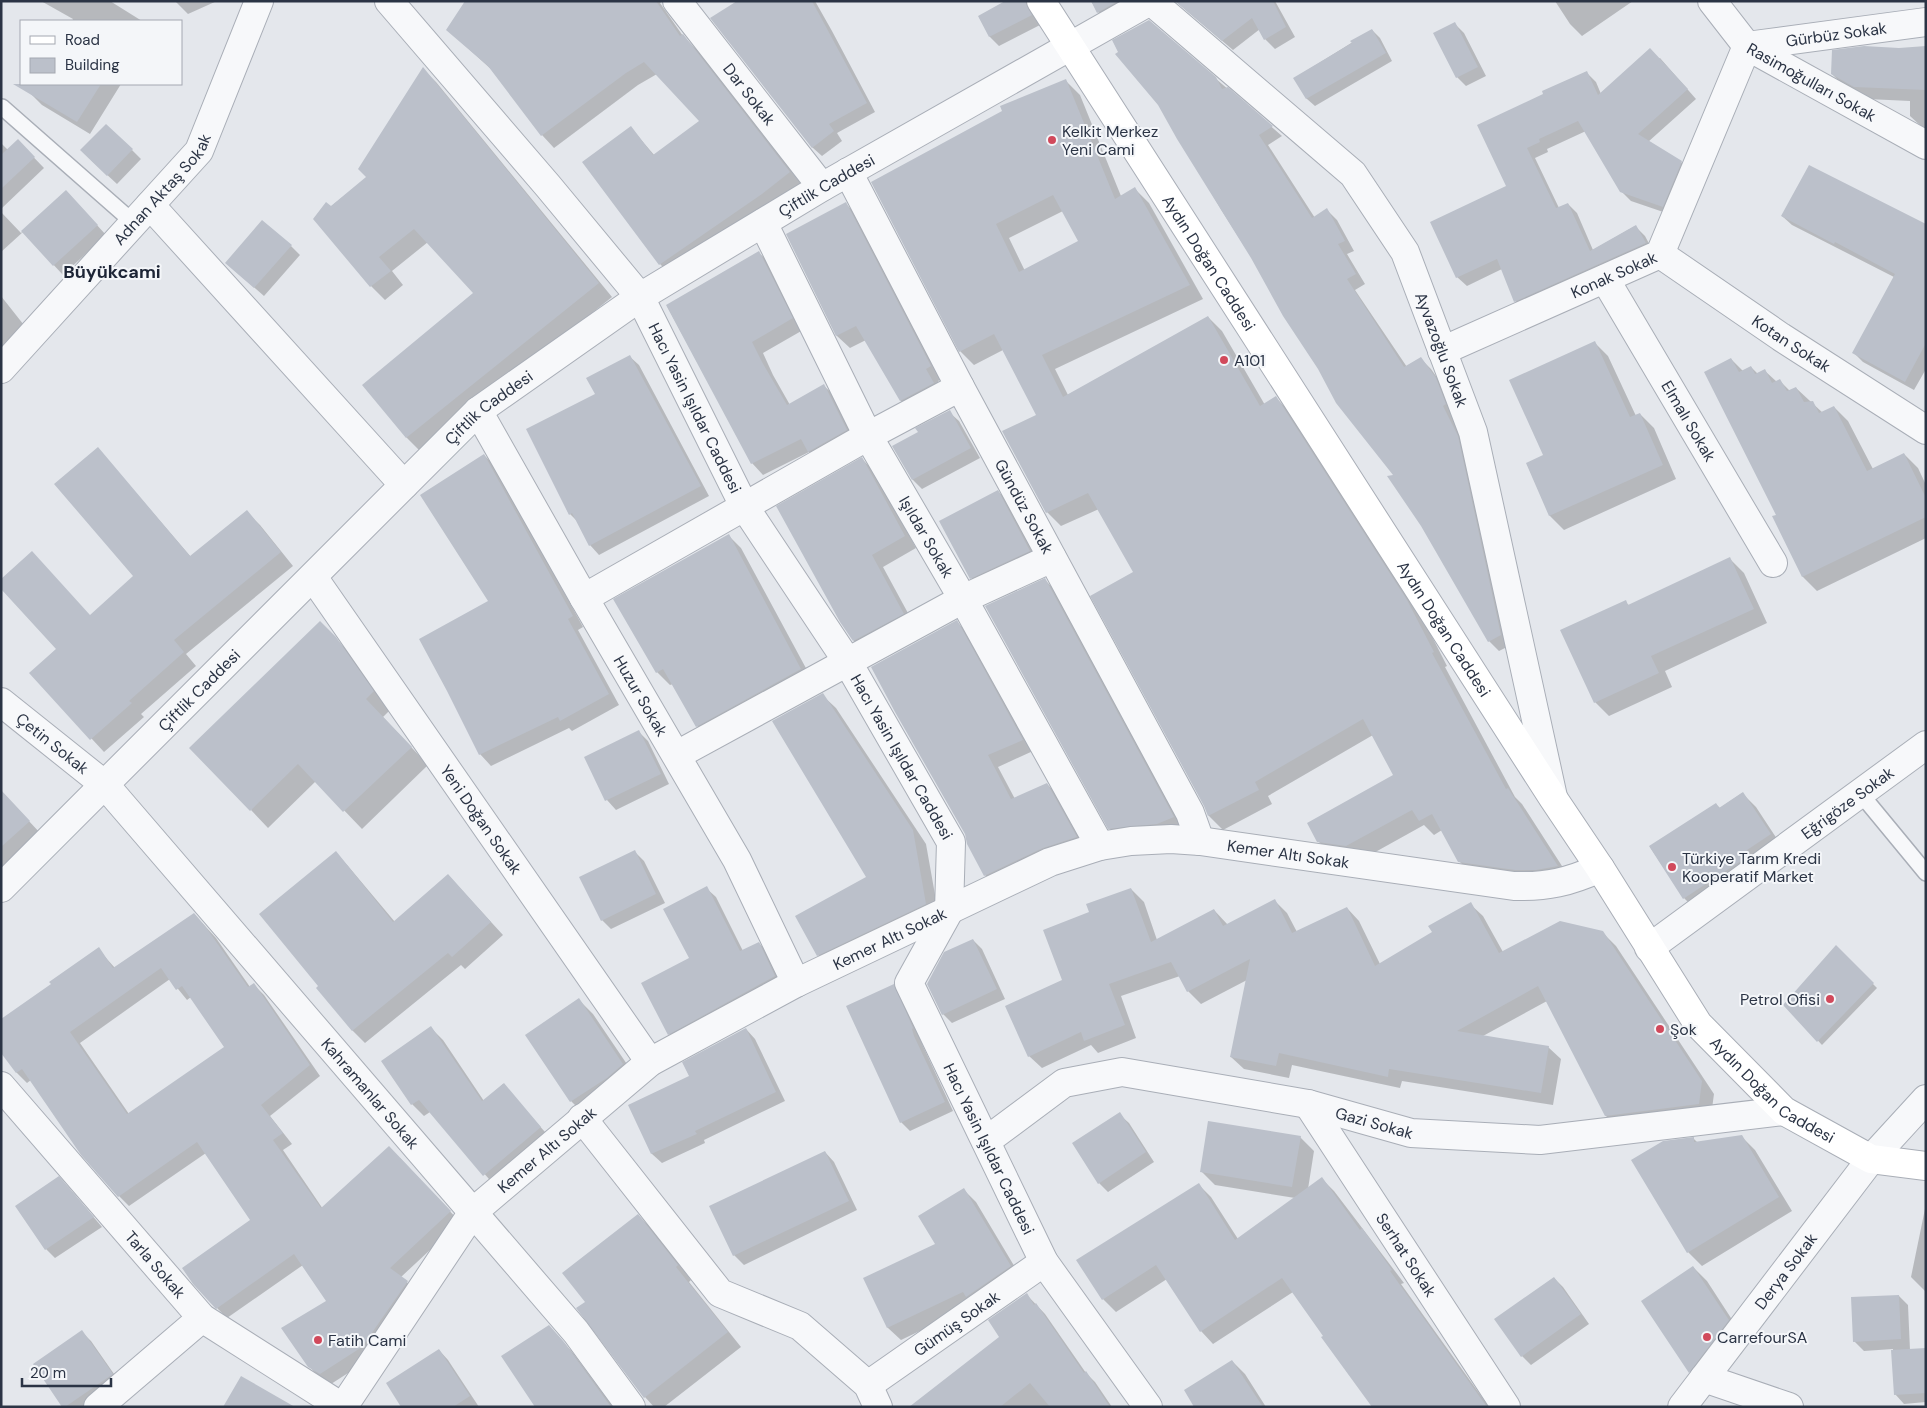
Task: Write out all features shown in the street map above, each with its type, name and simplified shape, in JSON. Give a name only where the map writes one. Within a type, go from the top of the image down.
[{"type":"main road","name":"Aydın Doğan Caddesi","points":[[1041,1],[1553,798],[1600,868],[1698,1024],[1784,1111],[1871,1159],[1926,1166]]},
{"type":"street","name":"Adnan Aktaş Sokak","points":[[1,369],[199,151],[260,1]]},
{"type":"street","name":"Hacı Yasin Işıldar Caddesi","points":[[389,1],[548,186],[640,297],[744,506],[847,661],[950,842],[949,911],[909,984],[1044,1262],[1148,1407]]},
{"type":"street","name":"Dar Sokak","points":[[677,1],[822,187]]},
{"type":"street","name":"Çiftlik Caddesi","points":[[1,888],[478,411],[640,297],[822,187],[1150,1]]},
{"type":"street","name":"Ayvazoğlu Sokak","points":[[1150,1],[1353,174],[1405,252],[1473,432],[1553,798]]},
{"type":"street","name":"Rasimoğulları Sokak","points":[[1712,1],[1747,46],[1926,145]]},
{"type":"street","name":"Gürbüz Sokak","points":[[1747,46],[1926,22]]},
{"type":"street","name":"Konak Sokak","points":[[1442,351],[1660,254],[1747,46]]},
{"type":"street","name":"Gündüz Sokak","points":[[848,172],[960,387],[1190,813],[1200,841]]},
{"type":"street","points":[[142,214],[404,485]]},
{"type":"street","name":"Işıldar Sokak","points":[[763,223],[868,436],[963,599],[1100,846]]},
{"type":"street","name":"Kotan Sokak","points":[[1660,254],[1781,337],[1926,430]]},
{"type":"street","name":"Elmalı Sokak","points":[[1605,278],[1773,563]]},
{"type":"street","points":[[584,598],[868,436],[960,387]]},
{"type":"street","name":"Huzur Sokak","points":[[478,411],[584,598],[737,860],[796,983]]},
{"type":"street","points":[[677,755],[963,599],[1052,558]]},
{"type":"street","name":"Yeni Doğan Sokak","points":[[313,577],[650,1062]]},
{"type":"street","name":"Çetin Sokak","points":[[1,702],[105,785]]},
{"type":"street","name":"Eğrigöze Sokak","points":[[1649,948],[1926,745]]},
{"type":"street","name":"Kahramanlar Sokak","points":[[105,785],[576,1332],[631,1407]]},
{"type":"street","name":"Kemer Altı Sokak","points":[[342,1407],[473,1212],[650,1062],[796,983],[1050,862],[1100,846],[1132,840],[1171,839],[1200,841],[1514,886],[1557,884],[1600,868]]},
{"type":"street","name":"Gazi Sokak","points":[[986,1141],[1064,1084],[1122,1072],[1308,1104],[1411,1134],[1540,1140],[1784,1111]]},
{"type":"street","name":"Tarla Sokak","points":[[1,1086],[202,1318],[342,1407]]},
{"type":"street","name":"Derya Sokak","points":[[1682,1407],[1871,1159],[1926,1099]]},
{"type":"street","name":"Serhat Sokak","points":[[1308,1104],[1506,1407]]},
{"type":"street","points":[[582,1118],[720,1293],[800,1326],[873,1396]]},
{"type":"street","name":"Gümüş Sokak","points":[[873,1396],[1044,1262]]},
{"type":"street","points":[[98,1407],[202,1318]]},
{"type":"street","points":[[1704,1378],[1789,1407]]},
{"type":"lane","points":[[2,107],[142,214]]},
{"type":"lane","points":[[1860,793],[1926,873]]},
{"type":"building","points":[[465,1],[656,1],[680,36],[683,34],[790,172],[762,194],[659,265],[582,162],[631,126],[653,155],[699,121],[644,62],[626,73],[541,136],[488,66],[446,30]]},
{"type":"building","points":[[737,1],[812,1],[867,103],[829,124],[834,131],[812,148],[710,18]]},
{"type":"building","points":[[1005,1],[1025,1],[1032,15],[989,37],[978,16]]},
{"type":"building","points":[[1091,1],[1118,1],[1097,13]]},
{"type":"building","points":[[1175,1],[1273,1],[1286,27],[1264,40],[1252,18],[1222,41]]},
{"type":"building","points":[[1149,20],[1216,77],[1222,89],[1228,87],[1273,126],[1259,135],[1312,218],[1327,208],[1345,241],[1338,244],[1356,274],[1347,279],[1404,367],[1421,357],[1436,378],[1446,404],[1443,406],[1458,436],[1501,635],[1488,642],[1421,526],[1387,476],[1393,475],[1336,403],[1318,369],[1283,316],[1251,258],[1158,105],[1115,54],[1118,52],[1112,40]]},
{"type":"building","points":[[1455,22],[1478,67],[1456,78],[1433,33]]},
{"type":"building","points":[[1372,29],[1386,53],[1306,99],[1293,78]]},
{"type":"building","points":[[1864,46],[1899,48],[1926,46],[1926,90],[1854,87],[1831,74],[1832,50]]},
{"type":"building","points":[[1650,48],[1688,89],[1638,134],[1682,161],[1663,207],[1620,192],[1578,121],[1539,139],[1540,142],[1527,148],[1556,208],[1568,203],[1590,251],[1636,225],[1646,243],[1514,302],[1497,259],[1456,278],[1430,222],[1506,186],[1477,125],[1543,94],[1542,91],[1587,71],[1598,95]]},
{"type":"building","points":[[423,67],[599,283],[406,438],[362,385],[473,293],[414,229],[379,257],[391,271],[370,287],[313,219],[326,202],[331,206],[366,177],[358,169]]},
{"type":"building","points":[[1066,79],[1115,199],[1135,187],[1190,285],[1042,355],[1063,397],[1208,316],[1260,406],[1276,396],[1407,600],[1434,652],[1432,653],[1506,789],[1508,788],[1558,866],[1536,870],[1515,870],[1458,862],[1432,814],[1419,821],[1412,810],[1346,846],[1317,842],[1307,823],[1393,775],[1363,719],[1255,782],[1259,790],[1208,816],[1090,596],[1133,572],[1088,493],[1046,513],[1002,431],[1036,415],[994,334],[959,352],[871,182],[1002,111],[1000,106]],"holes":[[[1053,195],[1078,241],[1019,272],[996,224]]]},
{"type":"building","points":[[13,84],[100,85],[77,122]]},
{"type":"building","points":[[106,124],[133,149],[107,176],[80,150]]},
{"type":"building","points":[[18,139],[35,157],[1,189],[1,155]]},
{"type":"building","points":[[1809,165],[1926,224],[1926,343],[1905,382],[1852,353],[1895,274],[1781,216]]},
{"type":"building","points":[[66,190],[98,225],[53,266],[21,231]]},
{"type":"building","points":[[846,202],[931,366],[926,369],[934,383],[900,401],[856,326],[836,336],[786,234]]},
{"type":"building","points":[[262,220],[292,245],[254,288],[225,263]]},
{"type":"building","points":[[759,251],[793,318],[752,342],[787,405],[824,384],[847,430],[808,452],[801,439],[751,464],[666,305]]},
{"type":"building","points":[[1595,341],[1630,417],[1640,413],[1663,465],[1549,516],[1526,463],[1543,455],[1509,380]]},
{"type":"building","points":[[630,355],[701,486],[589,546],[572,513],[569,515],[526,429],[595,394],[586,378]]},
{"type":"building","points":[[1731,358],[1739,372],[1751,366],[1755,374],[1765,369],[1772,383],[1780,379],[1787,391],[1796,387],[1804,402],[1813,401],[1819,413],[1834,406],[1867,471],[1904,453],[1926,498],[1926,517],[1802,577],[1772,516],[1776,515],[1704,372]]},
{"type":"building","points":[[950,410],[971,448],[912,480],[892,446],[918,432],[915,428]]},
{"type":"building","points":[[98,447],[190,556],[247,510],[281,552],[174,640],[184,652],[129,701],[132,703],[90,740],[29,673],[56,649],[1,589],[1,579],[32,551],[90,615],[133,576],[54,484]]},
{"type":"building","points":[[484,454],[573,616],[568,619],[609,694],[560,721],[558,717],[479,755],[419,639],[488,601],[420,495]]},
{"type":"building","points":[[862,457],[905,536],[872,555],[904,614],[853,641],[840,622],[776,506]]},
{"type":"building","points":[[998,490],[1030,551],[970,579],[939,521]]},
{"type":"building","points":[[729,534],[801,669],[696,727],[663,669],[656,673],[613,599]]},
{"type":"building","points":[[1730,557],[1754,609],[1651,656],[1659,673],[1594,703],[1560,630],[1626,600],[1628,605]]},
{"type":"building","points":[[1045,578],[1174,817],[1157,824],[1108,829],[985,606]]},
{"type":"building","points":[[957,620],[1023,740],[988,755],[1011,799],[1047,783],[1077,837],[1043,848],[984,876],[967,844],[965,834],[871,667]]},
{"type":"building","points":[[320,621],[336,637],[374,691],[366,699],[412,747],[343,812],[298,764],[250,811],[189,748]]},
{"type":"building","points":[[823,693],[913,830],[926,904],[817,956],[795,916],[866,877],[772,721]]},
{"type":"building","points":[[639,730],[661,774],[605,801],[584,757]]},
{"type":"building","points":[[1,790],[30,821],[1,847]]},
{"type":"building","points":[[1743,792],[1771,834],[1747,850],[1750,855],[1683,899],[1649,846],[1716,803],[1719,808]]},
{"type":"building","points":[[635,850],[656,894],[601,921],[579,877]]},
{"type":"building","points":[[336,851],[393,922],[448,874],[491,922],[452,957],[448,953],[352,1031],[259,914]]},
{"type":"building","points":[[707,886],[740,951],[759,942],[775,976],[668,1035],[641,983],[689,958],[663,909]]},
{"type":"building","points":[[1131,888],[1151,942],[1214,909],[1223,926],[1275,899],[1292,933],[1347,907],[1375,966],[1432,932],[1428,926],[1471,902],[1499,953],[1560,921],[1603,931],[1702,1081],[1699,1104],[1605,1116],[1538,986],[1457,1031],[1549,1046],[1541,1093],[1389,1069],[1388,1077],[1279,1053],[1276,1066],[1230,1057],[1250,959],[1187,992],[1171,962],[1109,984],[1125,1025],[1084,1041],[1081,1032],[1028,1057],[1005,1006],[1062,980],[1043,930],[1089,912],[1086,904]]},
{"type":"building","points":[[194,913],[248,987],[254,983],[310,1065],[261,1105],[283,1133],[273,1140],[321,1208],[389,1146],[451,1211],[390,1268],[408,1281],[362,1347],[320,1374],[308,1367],[281,1328],[326,1301],[294,1254],[216,1309],[193,1284],[182,1268],[250,1220],[197,1142],[118,1197],[81,1155],[22,1069],[16,1073],[1,1053],[1,1019],[51,984],[49,982],[99,947],[113,968]],"holes":[[[161,968],[176,990],[182,986],[224,1047],[127,1114],[70,1032]]]},
{"type":"building","points":[[973,939],[997,989],[942,1015],[927,984],[944,952]]},
{"type":"building","points":[[1836,945],[1874,983],[1817,1042],[1783,1005]]},
{"type":"building","points":[[894,984],[913,1028],[914,1036],[945,1102],[900,1123],[846,1006]]},
{"type":"building","points":[[579,998],[623,1064],[607,1078],[570,1102],[525,1035]]},
{"type":"building","points":[[431,1026],[482,1101],[504,1083],[541,1127],[483,1176],[419,1100],[411,1105],[381,1061]]},
{"type":"building","points":[[746,1028],[776,1092],[695,1131],[697,1134],[651,1154],[628,1105],[689,1076],[682,1062]]},
{"type":"building","points":[[1120,1112],[1146,1152],[1098,1184],[1072,1143]]},
{"type":"building","points":[[1208,1121],[1301,1136],[1292,1187],[1200,1172]]},
{"type":"building","points":[[1742,1135],[1779,1197],[1687,1253],[1631,1160],[1663,1141],[1694,1137],[1694,1142]]},
{"type":"building","points":[[825,1151],[849,1201],[733,1256],[709,1206]]},
{"type":"building","points":[[59,1176],[94,1217],[45,1250],[15,1206]]},
{"type":"building","points":[[1322,1177],[1360,1230],[1362,1228],[1392,1270],[1390,1271],[1487,1407],[1372,1407],[1321,1337],[1323,1336],[1282,1278],[1200,1332],[1156,1265],[1102,1300],[1076,1260],[1199,1183],[1235,1240]]},
{"type":"building","points":[[964,1188],[1011,1266],[966,1297],[963,1292],[887,1328],[863,1278],[935,1244],[918,1216]]},
{"type":"building","points":[[638,1214],[678,1265],[676,1267],[728,1332],[644,1398],[576,1308],[585,1302],[562,1273]]},
{"type":"building","points":[[1693,1266],[1729,1320],[1689,1373],[1641,1301]]},
{"type":"building","points":[[1554,1277],[1581,1314],[1521,1357],[1494,1319]]},
{"type":"building","points":[[1027,1293],[1034,1305],[1036,1303],[1084,1373],[1086,1371],[1110,1407],[1050,1407],[1030,1383],[1000,1407],[909,1407],[999,1337],[988,1320]]},
{"type":"building","points":[[1899,1295],[1901,1339],[1853,1342],[1851,1297]]},
{"type":"building","points":[[549,1325],[564,1342],[611,1407],[535,1407],[501,1356]]},
{"type":"building","points":[[82,1330],[113,1374],[65,1407],[62,1407],[33,1364]]},
{"type":"building","points":[[1926,1348],[1926,1393],[1894,1395],[1891,1350]]},
{"type":"building","points":[[439,1349],[470,1396],[453,1407],[401,1407],[386,1383]]},
{"type":"building","points":[[1232,1360],[1263,1407],[1194,1407],[1184,1390]]},
{"type":"building","points":[[241,1376],[295,1407],[223,1407]]},
{"type":"place","name":"Kelkit Merkez Yeni Cami","points":[[1052,140]]},
{"type":"place","name":"A101","points":[[1224,360]]},
{"type":"place","name":"Türkiye Tarım Kredi Kooperatif Market","points":[[1672,867]]},
{"type":"place","name":"Petrol Ofisi","points":[[1830,999]]},
{"type":"place","name":"Şok","points":[[1660,1029]]},
{"type":"place","name":"CarrefourSA","points":[[1707,1337]]},
{"type":"place","name":"Fatih Cami","points":[[318,1340]]},
{"type":"district","name":"Büyükcami","points":[[112,272]]}]
